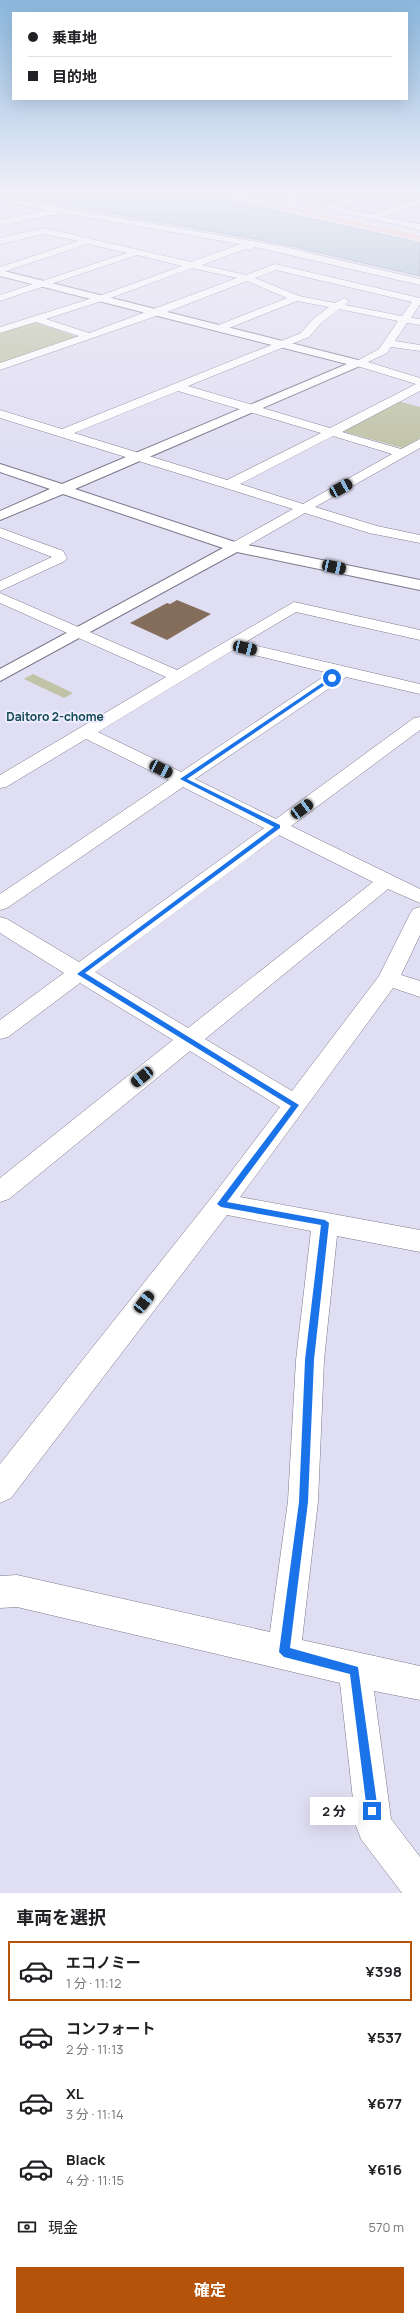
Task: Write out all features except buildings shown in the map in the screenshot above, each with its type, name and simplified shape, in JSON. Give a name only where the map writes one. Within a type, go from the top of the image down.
[{"type":"street","points":[[35,281],[358,363],[420,382]]},
{"type":"street","points":[[0,298],[54,281]]},
{"type":"street","points":[[0,330],[102,298],[147,281]]},
{"type":"street","points":[[0,367],[158,312],[238,281]]},
{"type":"street","points":[[255,281],[296,298],[336,307],[420,322]]},
{"type":"street","points":[[0,516],[252,409],[383,351],[390,343],[418,300],[339,281]]},
{"type":"street","points":[[63,433],[305,335],[317,321],[351,296],[368,288]]},
{"type":"street","points":[[220,328],[296,298]]},
{"type":"street","points":[[37,319],[89,336]]},
{"type":"street","points":[[390,343],[420,348]]},
{"type":"street","points":[[178,387],[402,453]]},
{"type":"street","points":[[228,485],[420,387]]},
{"type":"street","points":[[398,398],[413,403]]},
{"type":"street","points":[[0,414],[374,530],[420,539]]},
{"type":"street","points":[[0,676],[420,444]]},
{"type":"street","points":[[0,468],[235,547],[420,585]]},
{"type":"street","points":[[0,532],[58,554],[60,558],[0,587]]},
{"type":"street","points":[[0,597],[177,676]]},
{"type":"street","points":[[0,783],[294,607],[420,635]]},
{"type":"street","points":[[231,645],[420,689]]},
{"type":"street","points":[[0,903],[343,671]]},
{"type":"street","points":[[0,1031],[81,974],[420,722]]},
{"type":"street","points":[[85,732],[420,897]]},
{"type":"street","points":[[0,1192],[386,881]]},
{"type":"street","points":[[0,1488],[296,1105],[388,979],[420,914]]},
{"type":"street","points":[[0,924],[296,1105]]},
{"type":"street","points":[[388,979],[420,989]]},
{"type":"street","points":[[221,1204],[420,1241]]},
{"type":"street","points":[[284,1652],[303,1502],[310,1360],[325,1223]]},
{"type":"street","points":[[0,1592],[17,1591],[284,1652],[355,1670],[420,1683]]},
{"type":"street","points":[[355,1670],[374,1826],[420,1887]]},
{"type":"green space","points":[[34,322],[78,337],[0,363],[0,332]]},
{"type":"green space","points":[[398,401],[420,407],[420,438],[403,448],[341,431]]},
{"type":"green space","points":[[33,674],[73,693],[64,698],[24,679]]},
{"type":"district","name":"Daitoro 2-chome","points":[[55,716]]},
{"type":"route","points":[[332,678],[183,779],[278,827],[81,974],[296,1105],[221,1204],[325,1223],[310,1360],[303,1502],[284,1652],[355,1670],[372,1811]]}]
